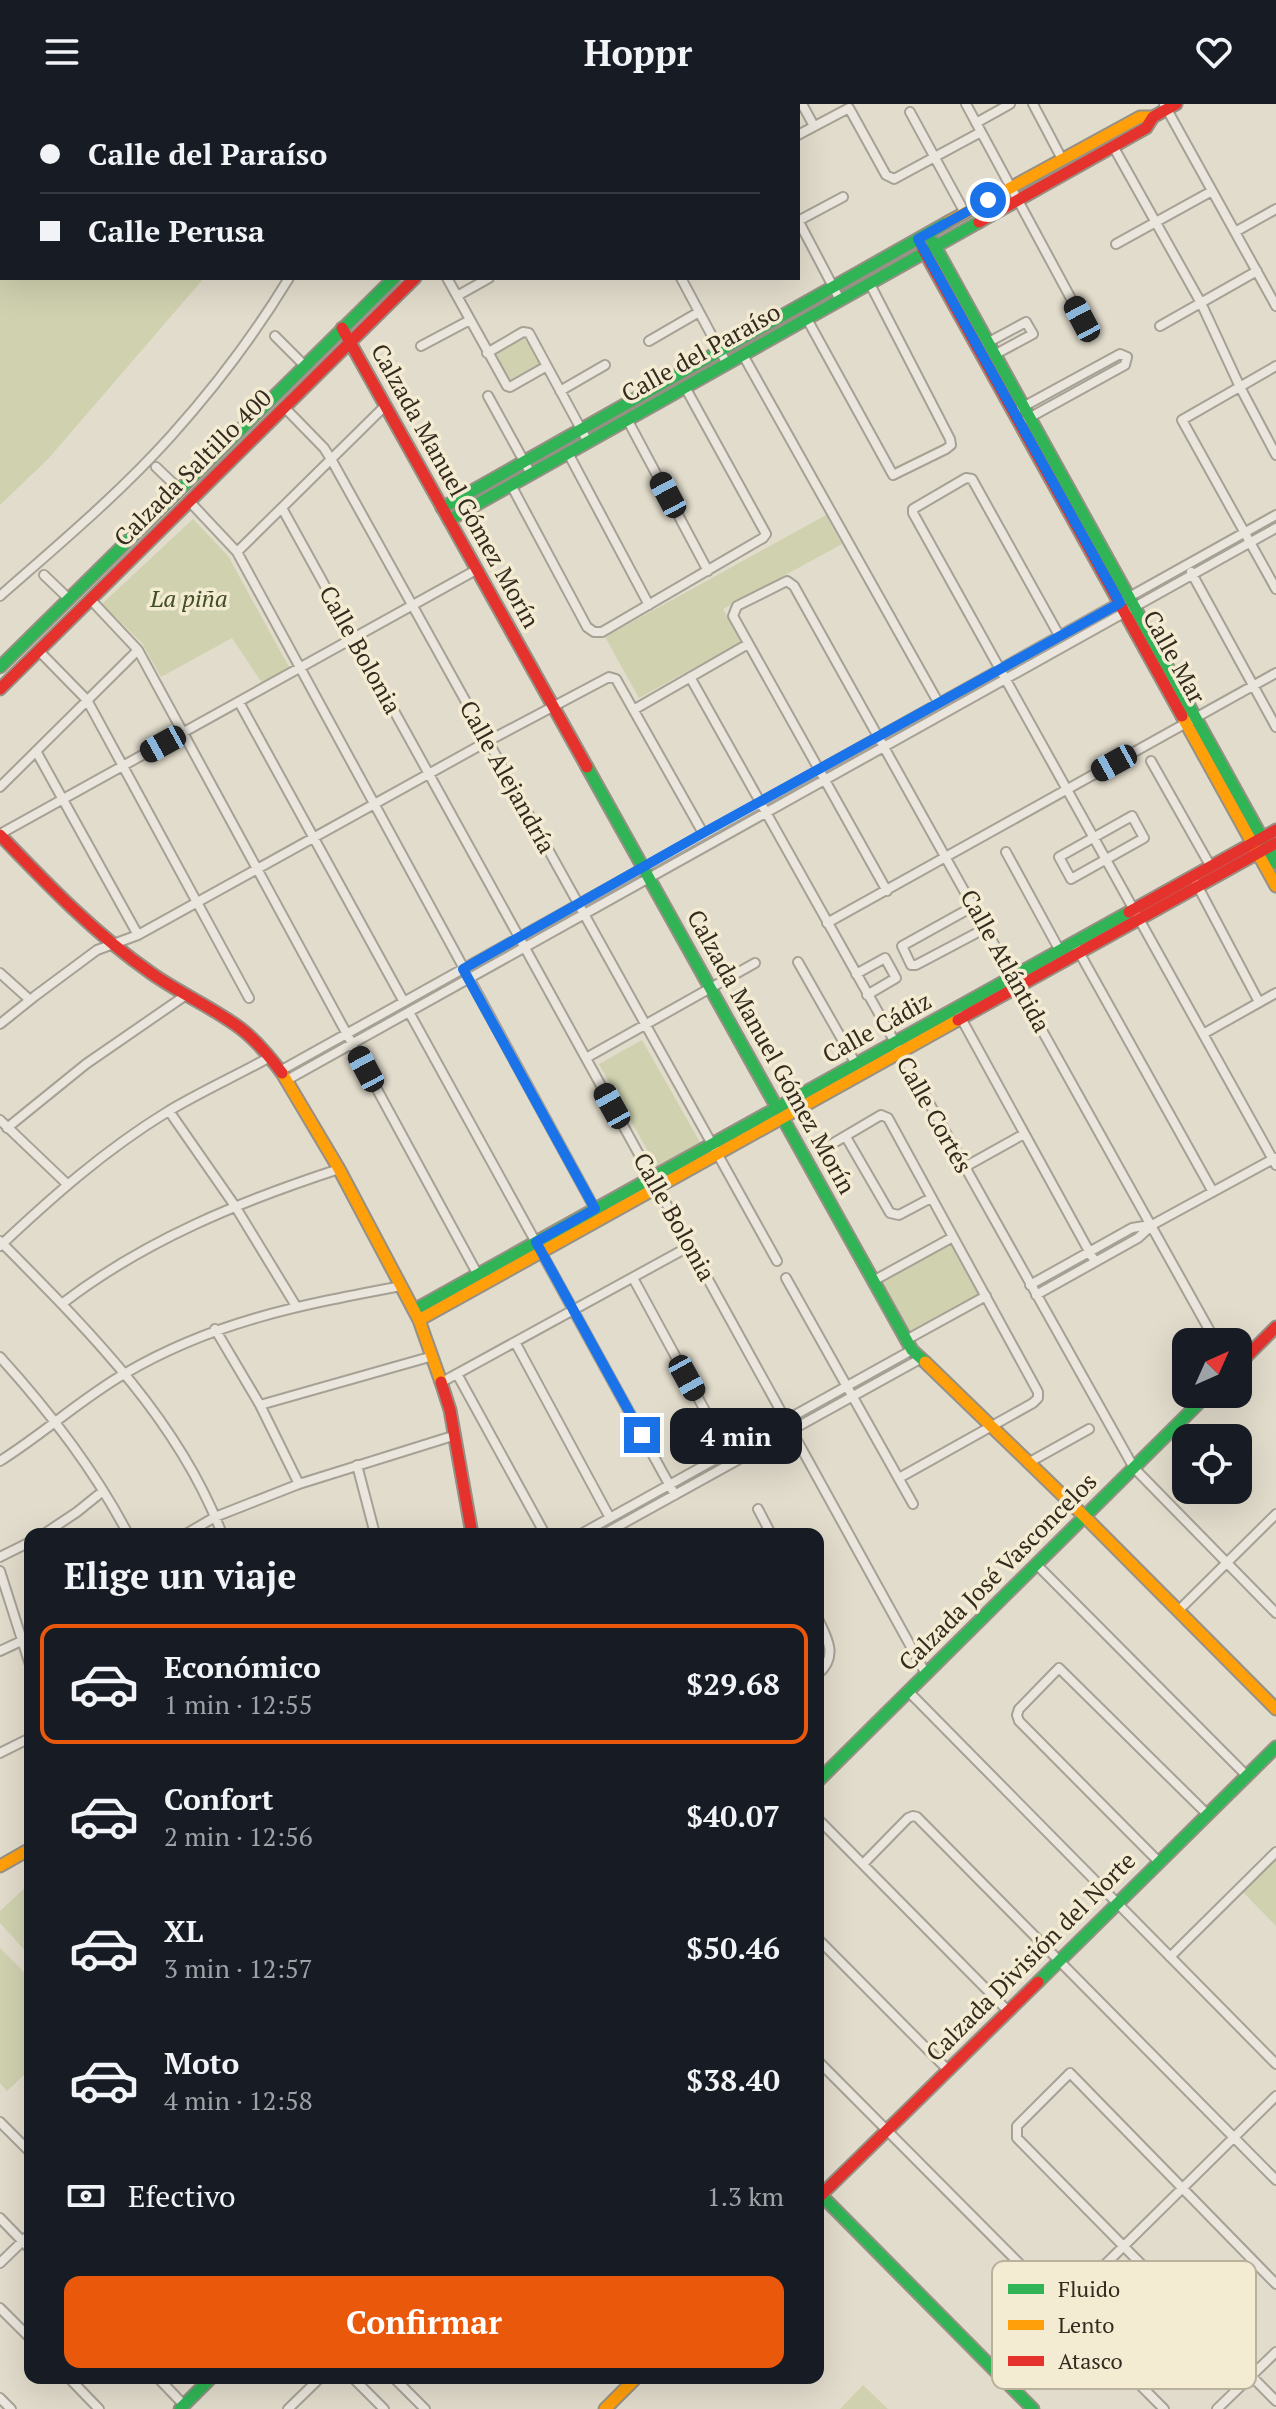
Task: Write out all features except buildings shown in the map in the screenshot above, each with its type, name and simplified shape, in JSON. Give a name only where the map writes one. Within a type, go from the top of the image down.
[{"type":"street","points":[[802,104],[814,126]]},
{"type":"street","points":[[966,104],[1082,319]]},
{"type":"street","points":[[800,134],[849,108],[891,179],[894,179],[935,157],[1010,104]]},
{"type":"street","points":[[1033,104],[1062,159]]},
{"type":"street","points":[[1153,117],[1169,106],[1276,306]]},
{"type":"street","points":[[910,112],[965,213]]},
{"type":"street","name":"Calle del Paraíso","points":[[442,508],[1010,187],[1140,117],[1153,117]]},
{"type":"street","name":"Calle del Paraíso","points":[[449,520],[1146,128],[1153,117]]},
{"type":"street","points":[[1113,146],[1201,303],[1276,455]]},
{"type":"street","points":[[1116,244],[1212,191]]},
{"type":"street","points":[[800,220],[843,197]]},
{"type":"street","points":[[1235,232],[1276,209]]},
{"type":"street","points":[[800,225],[840,300]]},
{"type":"street","name":"Calle Mar","points":[[923,236],[1191,721],[1276,863]]},
{"type":"street","name":"Calle Mar","points":[[930,250],[994,355],[1021,415]]},
{"type":"street","points":[[1160,326],[1257,271]]},
{"type":"street","points":[[0,596],[82,523],[171,436],[252,334],[288,280]]},
{"type":"street","name":"Calzada Saltillo 400","points":[[0,667],[392,280]]},
{"type":"street","name":"Calzada Saltillo 400","points":[[0,689],[413,280]]},
{"type":"street","points":[[448,280],[507,386],[547,366]]},
{"type":"street","points":[[457,296],[485,280]]},
{"type":"street","points":[[682,280],[727,364]]},
{"type":"street","points":[[807,319],[893,475],[946,449],[951,442],[870,284]]},
{"type":"street","points":[[649,341],[699,312]]},
{"type":"street","points":[[421,346],[470,320]]},
{"type":"street","points":[[987,343],[1026,322],[1033,334],[994,355]]},
{"type":"street","name":"Calzada Manuel Gómez Morín","points":[[342,328],[912,1350],[1085,1517],[1276,1709]]},
{"type":"street","points":[[487,353],[527,332],[588,442]]},
{"type":"street","points":[[275,336],[304,365]]},
{"type":"street","points":[[1120,354],[1127,357],[1125,365],[1021,415],[1120,354]]},
{"type":"street","points":[[743,355],[938,702]]},
{"type":"street","points":[[560,391],[605,365]]},
{"type":"street","points":[[1276,366],[1182,420],[1276,589]]},
{"type":"street","points":[[511,485],[587,627],[594,632],[602,632],[766,534],[685,387]]},
{"type":"street","points":[[488,396],[531,474]]},
{"type":"street","points":[[237,552],[385,406]]},
{"type":"street","name":"Calle Alejandría","points":[[285,408],[331,459],[777,1261]]},
{"type":"street","points":[[627,419],[708,571]]},
{"type":"street","points":[[568,453],[649,605]]},
{"type":"street","points":[[156,467],[180,490]]},
{"type":"street","points":[[1036,1295],[1138,1238],[1152,1225],[1275,1161],[912,511],[966,478],[972,479],[1060,637]]},
{"type":"street","points":[[190,502],[237,552],[298,669],[595,1209]]},
{"type":"street","name":"Calle Bolonia","points":[[282,508],[926,1674]]},
{"type":"street","points":[[284,1075],[347,1034],[463,969],[584,915],[703,833],[938,702],[1002,674],[1127,605],[1187,564],[1276,515]]},
{"type":"street","points":[[284,1075],[352,1044],[468,978],[578,904],[765,813],[885,746],[1060,637],[1193,575],[1276,528]]},
{"type":"street","points":[[1187,564],[1276,727]]},
{"type":"street","points":[[471,1528],[456,1435],[442,1382],[417,1315],[339,1169],[284,1075],[241,1029],[151,973],[113,944],[48,885],[0,835],[476,570]]},
{"type":"street","points":[[44,575],[69,599]]},
{"type":"street","name":"Calle Atlántida","points":[[748,644],[733,616],[734,610],[790,582],[879,735],[1208,1328]]},
{"type":"street","points":[[91,600],[138,650],[478,1275]]},
{"type":"street","points":[[635,709],[748,644],[887,891]]},
{"type":"street","points":[[0,787],[138,650]]},
{"type":"street","points":[[39,651],[87,700],[249,998]]},
{"type":"street","points":[[827,923],[1276,673]]},
{"type":"street","points":[[0,1024],[97,950],[138,935],[429,773],[613,677],[635,709],[703,833]]},
{"type":"street","name":"Calle Cortés","points":[[690,677],[1134,1468],[1276,1613]]},
{"type":"street","points":[[239,702],[404,1002]]},
{"type":"street","points":[[36,751],[138,935]]},
{"type":"street","points":[[1151,761],[1211,867]]},
{"type":"street","points":[[1132,816],[1144,838],[1105,860],[1071,879],[1059,857],[1132,816]]},
{"type":"street","name":"Calle Cádiz","points":[[417,1315],[1263,845],[1276,830]]},
{"type":"street","name":"Calle Mar","points":[[1263,845],[1276,886]]},
{"type":"street","name":"Calle Cádiz","points":[[1195,882],[1211,867],[1263,845]]},
{"type":"street","points":[[1006,852],[1060,951]]},
{"type":"street","points":[[1195,882],[1259,1002]]},
{"type":"street","points":[[974,906],[902,946],[914,966],[986,928]]},
{"type":"street","points":[[1077,948],[1213,1192]]},
{"type":"street","name":"Calle Cádiz","points":[[1016,982],[1060,951],[1077,948]]},
{"type":"street","points":[[856,974],[885,958],[896,978],[867,995]]},
{"type":"street","points":[[798,962],[856,1064]]},
{"type":"street","points":[[586,1058],[755,963]]},
{"type":"street","points":[[0,973],[30,1000]]},
{"type":"street","points":[[1203,1034],[1276,993]]},
{"type":"street","points":[[7,1128],[86,1064],[186,995]]},
{"type":"street","points":[[409,1012],[675,1495]]},
{"type":"street","points":[[958,1014],[1095,1262]]},
{"type":"street","name":"Calle Cádiz","points":[[780,1114],[856,1064],[897,1048]]},
{"type":"street","points":[[220,1528],[158,1418],[63,1303],[1,1244],[67,1184],[122,1142],[169,1111],[270,1057]]},
{"type":"street","points":[[169,1111],[235,1206],[296,1306]]},
{"type":"street","points":[[820,1151],[881,1115],[888,1118],[1038,1392],[1038,1398],[1033,1403],[899,1478]]},
{"type":"street","points":[[0,1120],[67,1184]]},
{"type":"street","points":[[963,1168],[1024,1134]]},
{"type":"street","points":[[846,1137],[890,1213],[899,1215],[931,1198]]},
{"type":"street","points":[[63,1303],[117,1265],[235,1206],[339,1169]]},
{"type":"street","name":"Calle Cádiz","points":[[417,1315],[478,1275],[539,1247],[595,1209],[655,1183]]},
{"type":"street","points":[[1030,1285],[1132,1228],[1152,1225]]},
{"type":"street","points":[[873,1281],[953,1237]]},
{"type":"street","points":[[442,1382],[690,1246]]},
{"type":"street","points":[[633,1278],[728,1453]]},
{"type":"street","points":[[786,1278],[913,1504]]},
{"type":"street","points":[[0,1461],[123,1374],[215,1329],[296,1306],[401,1286]]},
{"type":"street","points":[[615,1528],[852,1396],[986,1296]]},
{"type":"street","points":[[1252,1351],[1276,1327]]},
{"type":"street","points":[[215,1329],[260,1405],[299,1484]]},
{"type":"street","points":[[515,1342],[610,1518]]},
{"type":"street","points":[[592,1528],[912,1350]]},
{"type":"street","points":[[260,1405],[433,1356]]},
{"type":"street","points":[[0,1357],[56,1423],[125,1528]]},
{"type":"street","points":[[457,1374],[542,1528]]},
{"type":"street","name":"Calzada José Vasconcelos","points":[[824,1775],[1194,1408]]},
{"type":"street","points":[[1028,1463],[1089,1429]]},
{"type":"street","points":[[196,1528],[215,1517],[299,1484],[456,1435]]},
{"type":"street","points":[[357,1465],[373,1528]]},
{"type":"street","points":[[53,1528],[103,1491]]},
{"type":"street","points":[[758,1509],[768,1528]]},
{"type":"street","points":[[1178,1611],[1274,1521]]},
{"type":"street","points":[[0,1557],[24,1545]]},
{"type":"street","points":[[1037,1565],[1247,1776]]},
{"type":"street","points":[[0,1571],[24,1631]]},
{"type":"street","points":[[824,1632],[831,1655],[824,1670]]},
{"type":"street","points":[[0,1651],[24,1639]]},
{"type":"street","points":[[1159,1862],[1019,1721],[1019,1709],[1059,1668],[1208,1815]]},
{"type":"street","points":[[909,1692],[1276,2064]]},
{"type":"street","points":[[0,1753],[24,1741]]},
{"type":"street","name":"Calzada División del Norte","points":[[824,2190],[1276,1747]]},
{"type":"street","points":[[863,1864],[908,1818],[917,1817],[1276,2180]]},
{"type":"street","points":[[824,1825],[1008,2011]]},
{"type":"street","points":[[0,1866],[24,1852]]},
{"type":"street","points":[[1170,1957],[1276,1852]]},
{"type":"street","points":[[824,1945],[948,2070]]},
{"type":"street","points":[[824,2067],[1019,2261]]},
{"type":"street","points":[[1139,2261],[1017,2138],[1017,2126],[1070,2073],[1253,2261]]},
{"type":"street","points":[[1109,2261],[1276,2096]]},
{"type":"street","points":[[0,2122],[24,2146]]},
{"type":"street","points":[[824,2200],[992,2368]]},
{"type":"street","points":[[0,2218],[22,2241],[0,2263]]},
{"type":"street","points":[[1256,2264],[1276,2284]]},
{"type":"street","points":[[0,2308],[24,2332]]},
{"type":"street","points":[[1256,2372],[1276,2352]]},
{"type":"street","points":[[1256,2380],[1276,2401]]},
{"type":"street","points":[[75,2384],[99,2409]]},
{"type":"street","points":[[163,2384],[182,2407],[205,2384]]},
{"type":"street","points":[[288,2409],[314,2384]]},
{"type":"street","points":[[359,2384],[384,2409]]},
{"type":"street","points":[[400,2384],[425,2409]]},
{"type":"street","points":[[606,2409],[630,2384]]},
{"type":"street","points":[[1011,2389],[1027,2407]]},
{"type":"street","points":[[1145,2389],[1164,2409]]},
{"type":"street","points":[[1217,2409],[1238,2389]]},
{"type":"street","points":[[0,2398],[11,2409]]},
{"type":"green space","points":[[0,280],[202,280],[48,459],[0,505]]},
{"type":"green space","points":[[530,334],[545,361],[510,380],[495,353]]},
{"type":"green space","points":[[826,515],[842,544],[723,609],[741,642],[639,698],[605,637]]},
{"type":"green space","name":"La piña","points":[[193,519],[228,556],[289,667],[262,683],[232,638],[161,677],[142,643],[102,604]]},
{"type":"green space","points":[[642,1040],[701,1144],[658,1169],[599,1064]]},
{"type":"green space","points":[[952,1240],[983,1296],[907,1337],[876,1282]]},
{"type":"green space","points":[[1276,1858],[1276,1926],[1243,1892]]},
{"type":"green space","points":[[24,1889],[24,1949],[0,1923],[0,1911]]},
{"type":"green space","points":[[0,1948],[24,1972],[24,2075],[7,2091],[0,2083]]},
{"type":"green space","points":[[863,2385],[888,2409],[840,2409]]},
{"type":"traffic: fast","points":[[442,508],[948,222]]},
{"type":"traffic: fast","points":[[449,520],[979,222]]},
{"type":"traffic: fast","points":[[932,241],[1276,863]]},
{"type":"traffic: fast","points":[[0,667],[392,280]]},
{"type":"traffic: fast","points":[[587,767],[912,1350],[925,1362]]},
{"type":"traffic: fast","points":[[414,1310],[1129,912]]},
{"type":"traffic: fast","points":[[824,1775],[1194,1408]]},
{"type":"traffic: fast","points":[[1038,1982],[1276,1747]]},
{"type":"traffic: fast","points":[[824,2198],[992,2368]]},
{"type":"traffic: fast","points":[[180,2409],[205,2384]]},
{"type":"traffic: fast","points":[[1013,2389],[1033,2409]]},
{"type":"traffic: slow","points":[[948,222],[1140,117],[1153,117]]},
{"type":"traffic: slow","points":[[1182,716],[1276,886]]},
{"type":"traffic: slow","points":[[419,1320],[958,1020]]},
{"type":"traffic: slow","points":[[282,1073],[339,1169],[419,1320],[441,1382]]},
{"type":"traffic: slow","points":[[925,1362],[1276,1709]]},
{"type":"traffic: slow","points":[[0,1866],[24,1852]]},
{"type":"traffic: slow","points":[[605,2409],[630,2384]]},
{"type":"traffic: jam","points":[[979,222],[1146,128],[1153,117],[1176,104]]},
{"type":"traffic: jam","points":[[923,249],[1182,716]]},
{"type":"traffic: jam","points":[[0,689],[413,280]]},
{"type":"traffic: jam","points":[[342,328],[587,767]]},
{"type":"traffic: jam","points":[[1129,912],[1276,830]]},
{"type":"traffic: jam","points":[[0,835],[110,942],[162,980],[240,1028],[282,1073]]},
{"type":"traffic: jam","points":[[958,1020],[1276,843]]},
{"type":"traffic: jam","points":[[1252,1351],[1276,1327]]},
{"type":"traffic: jam","points":[[441,1382],[450,1410],[471,1528]]},
{"type":"traffic: jam","points":[[824,2192],[1038,1982]]},
{"type":"route","points":[[642,1435],[536,1242],[595,1209],[463,969],[1120,603],[918,239],[988,200]]}]
